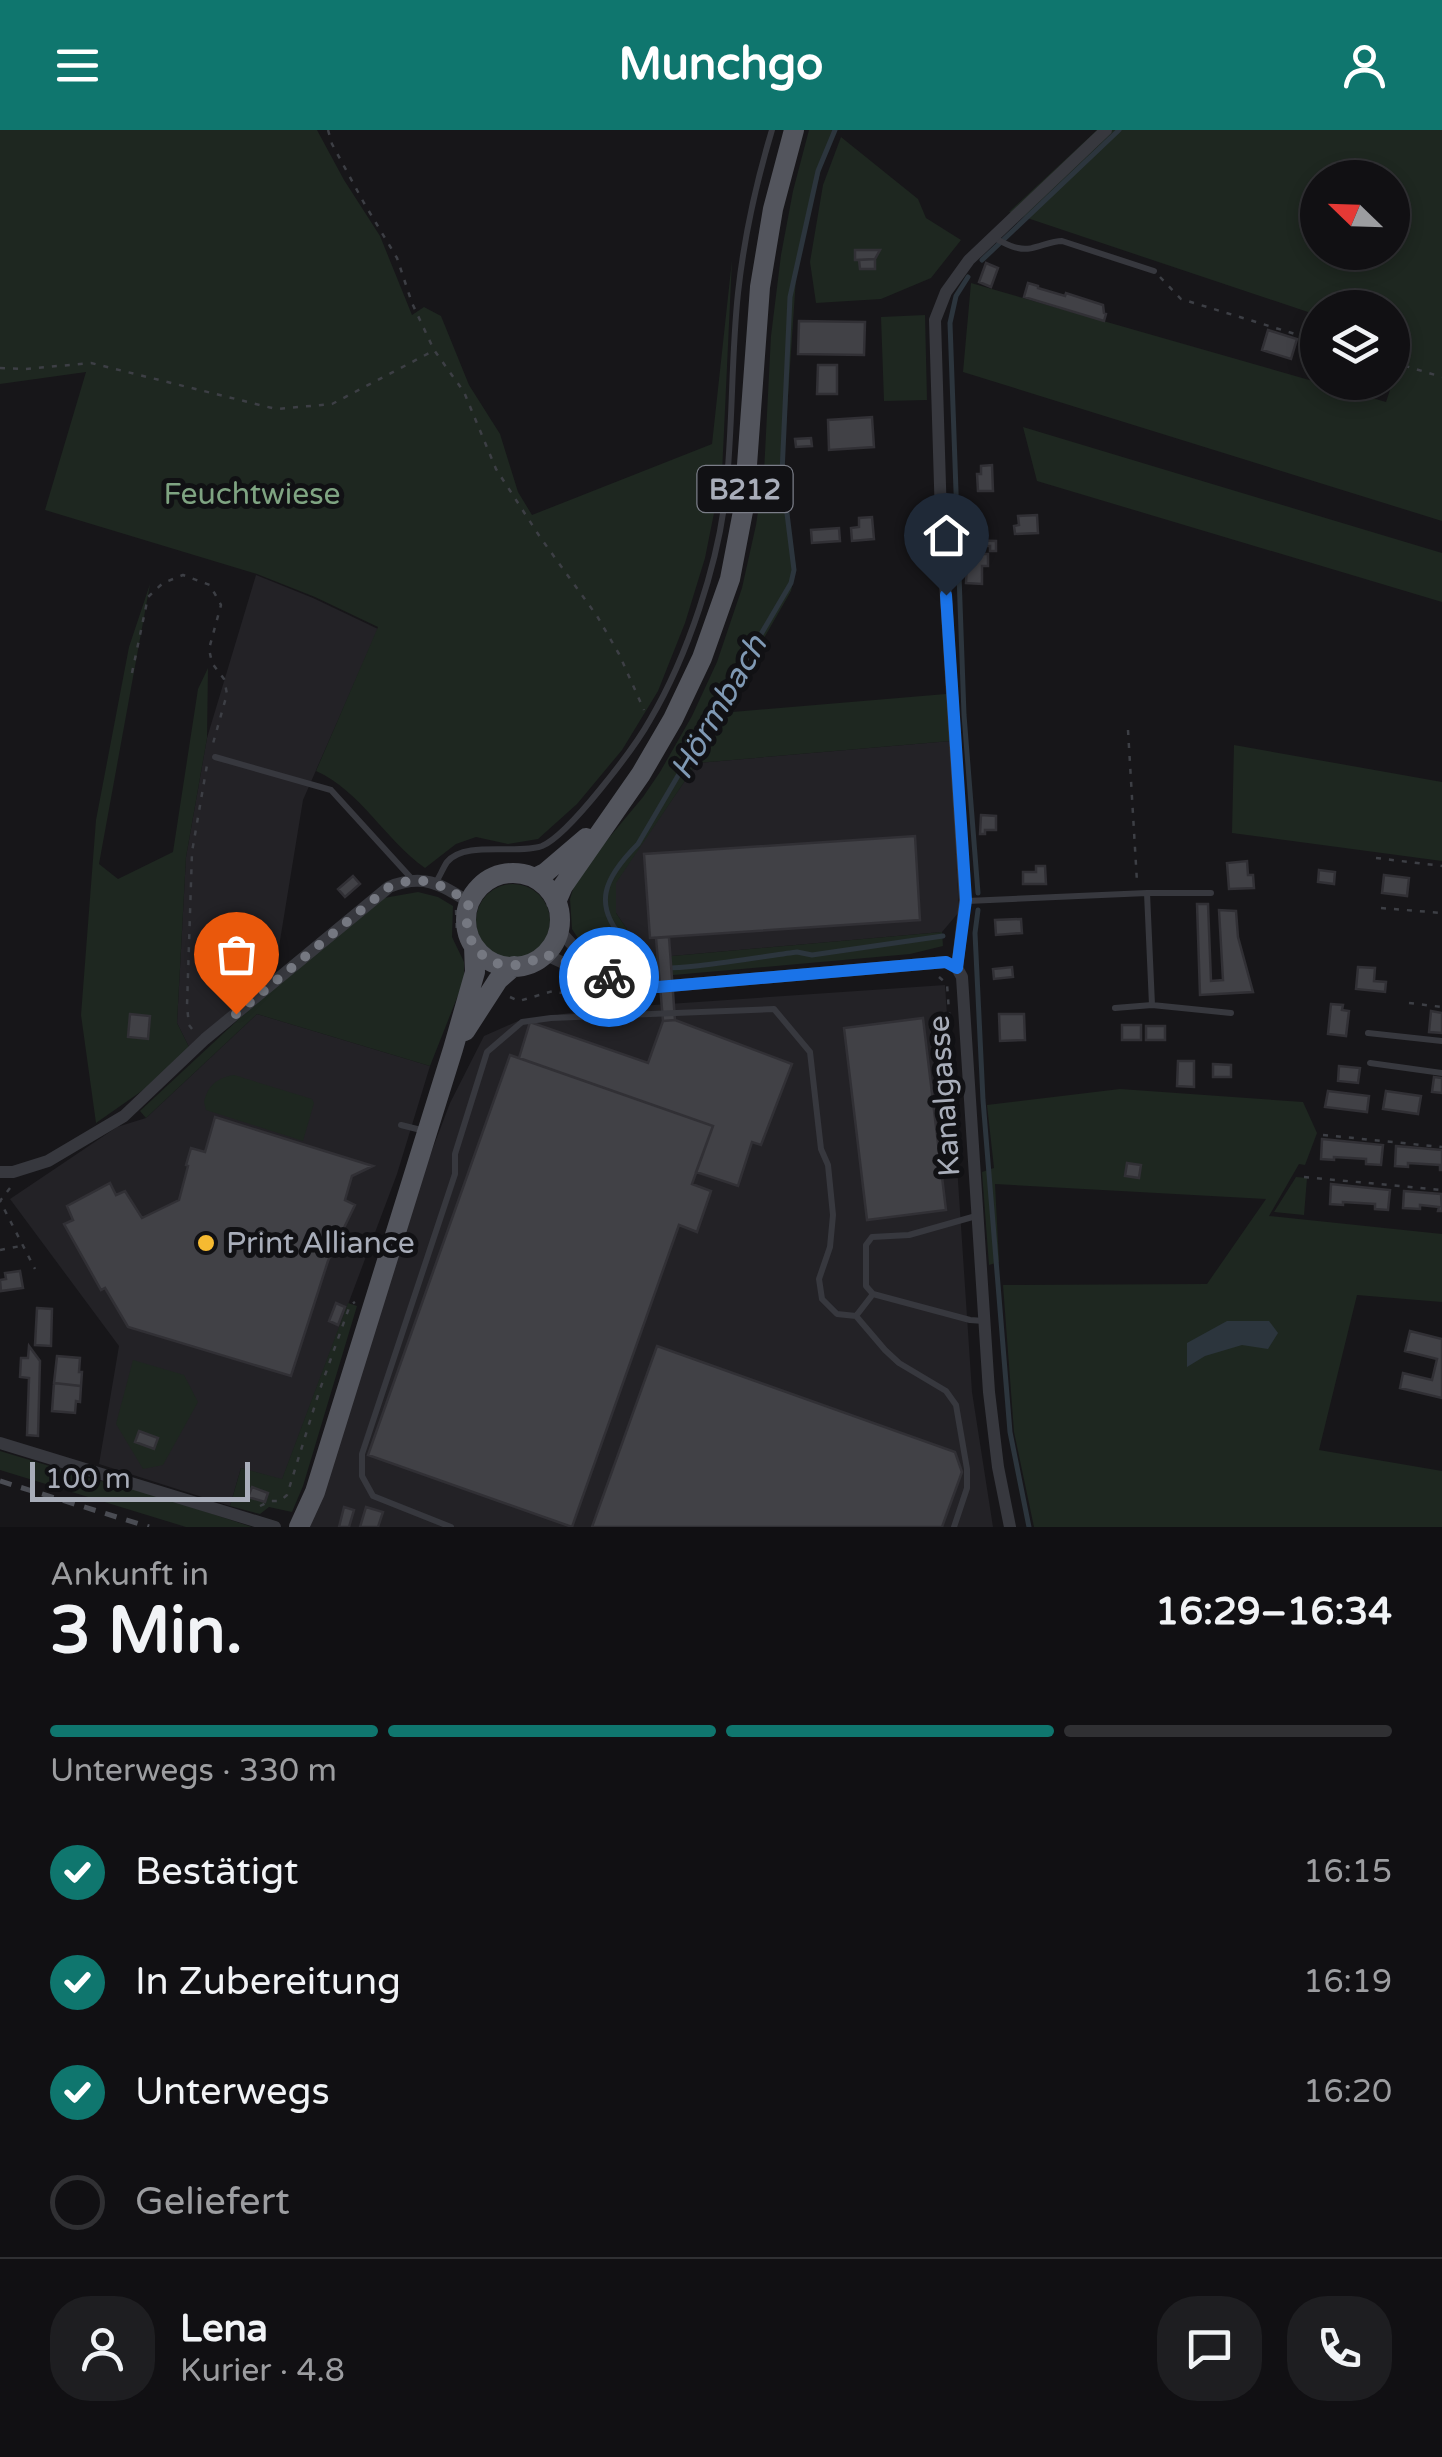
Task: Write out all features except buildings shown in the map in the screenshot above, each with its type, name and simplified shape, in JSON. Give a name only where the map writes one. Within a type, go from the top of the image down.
[{"type":"main road","name":"B212","points":[[556,902],[562,886],[641,774],[673,719],[702,658],[730,579],[744,506],[760,287],[773,209],[794,130]]},
{"type":"main road","name":"B212","points":[[534,878],[544,874],[606,820]]},
{"type":"main road","points":[[299,1527],[314,1492],[475,972],[466,941],[463,903],[489,879],[504,873],[534,878],[556,902],[559,915],[554,943],[535,960],[514,966],[498,980],[453,1049]]},
{"type":"main road","points":[[466,941],[491,962],[514,966]]},
{"type":"street","name":"Kanalgasse","points":[[1010,1527],[991,1411],[962,977],[957,968],[966,900],[941,518],[935,320],[946,292],[969,260],[1106,130]]},
{"type":"street","points":[[7,1172],[48,1161],[124,1116],[205,1039],[389,887],[413,880],[436,882],[463,903]]},
{"type":"street","points":[[558,929],[576,949],[600,964],[610,978]]},
{"type":"street","points":[[544,954],[592,976],[658,987],[946,962],[957,968]]},
{"type":"street","points":[[0,1443],[275,1527]]},
{"type":"lane","points":[[436,882],[449,859],[466,852],[543,846],[564,830],[624,760],[673,675],[716,546],[726,494],[744,242],[772,130]]},
{"type":"lane","points":[[995,238],[1019,249],[1062,241],[1154,270]]},
{"type":"lane","points":[[215,757],[331,790],[413,880]]},
{"type":"lane","points":[[966,900],[1211,893]]},
{"type":"lane","points":[[1143,894],[1152,1005]]},
{"type":"lane","points":[[1115,1008],[1152,1005],[1230,1013]]},
{"type":"lane","points":[[451,1527],[373,1496],[362,1476],[362,1454],[455,1174],[455,1154],[487,1052],[522,1022],[774,1009],[810,1052],[833,1215],[830,1248],[818,1279],[822,1299],[837,1314],[856,1316],[899,1363],[946,1391],[956,1405],[967,1488],[954,1527]]},
{"type":"lane","points":[[1368,1033],[1442,1041]]},
{"type":"lane","points":[[1370,1063],[1442,1073]]},
{"type":"lane","points":[[401,1126],[426,1132]]},
{"type":"lane","points":[[977,1215],[909,1235],[872,1237],[866,1245],[866,1286],[874,1294],[984,1321]]},
{"type":"lane","points":[[856,1316],[874,1294]]},
{"type":"path","points":[[328,130],[332,144],[396,258],[434,350],[476,415],[496,469],[597,616],[640,706],[651,719]]},
{"type":"path","points":[[1154,270],[1181,299],[1300,335]]},
{"type":"path","points":[[0,368],[90,362],[276,408],[332,404],[434,350]]},
{"type":"path","points":[[1410,367],[1442,377]]},
{"type":"path","points":[[132,672],[148,597],[163,583],[183,574],[210,585],[221,605],[209,650],[212,663],[224,678],[227,694],[208,759],[192,852],[187,1006],[189,1026],[205,1039]]},
{"type":"path","points":[[1128,730],[1143,894]]},
{"type":"path","points":[[1376,858],[1442,866]]},
{"type":"path","points":[[463,903],[454,920],[466,941]]},
{"type":"path","points":[[1381,908],[1442,913]]},
{"type":"path","points":[[1409,1003],[1442,1007]]},
{"type":"path","points":[[1323,1135],[1442,1147]]},
{"type":"path","points":[[7,1172],[12,1186],[0,1201],[35,1269]]},
{"type":"path","points":[[1304,1178],[1442,1190]]},
{"type":"path","points":[[0,1250],[22,1245]]},
{"type":"path","points":[[253,1520],[258,1507],[287,1495],[350,1305],[361,1299]]},
{"type":"shaded area","points":[[256,575],[378,629],[303,800],[276,965],[189,1047],[177,1023],[186,857],[207,738]]},
{"type":"shaded area","points":[[950,741],[959,912],[942,932],[661,957],[641,950],[616,913],[615,883],[697,763]]},
{"type":"shaded area","points":[[945,985],[972,1392],[993,1527],[310,1527],[423,1174],[450,1103],[484,1036],[518,1021],[595,1009]]},
{"type":"shaded area","points":[[257,1014],[430,1066],[397,1174],[282,1480],[241,1468],[230,1506],[99,1464],[119,1346],[10,1199],[117,1127],[146,1118]]},
{"type":"shaded area","points":[[1227,1321],[1269,1321],[1278,1333],[1268,1349],[1242,1345],[1205,1356],[1187,1367],[1187,1343]]},
{"type":"green space","name":"Feuchtwiese","points":[[0,130],[317,130],[380,236],[412,315],[424,307],[441,316],[469,385],[500,434],[518,492],[532,515],[712,444],[732,260],[722,473],[705,558],[685,623],[658,691],[622,750],[577,804],[538,839],[508,844],[476,837],[456,844],[425,868],[360,803],[316,771],[378,627],[257,574],[45,510],[86,372],[0,384]]},
{"type":"green space","points":[[809,130],[836,130],[821,169],[797,263],[783,471],[796,568],[791,591],[721,713],[946,694],[950,741],[697,763],[616,883],[616,913],[641,950],[661,957],[942,932],[943,946],[910,954],[651,977],[622,970],[581,943],[572,929],[570,899],[577,876],[643,797],[692,716],[717,662],[742,588],[764,472],[771,336],[781,255]]},
{"type":"green space","points":[[1097,130],[1442,130],[1442,521],[963,372],[971,283],[1300,377],[1300,400],[1410,400],[1410,290],[1300,290],[1300,309],[1009,212]]},
{"type":"green space","points":[[841,137],[918,199],[926,218],[961,240],[931,278],[881,299],[816,303],[810,262],[823,185]]},
{"type":"green space","points":[[925,315],[927,400],[884,401],[881,317]]},
{"type":"green space","points":[[1023,427],[1442,553],[1442,602],[1037,481]]},
{"type":"green space","points":[[150,584],[99,864],[118,879],[173,852],[198,689],[208,668],[207,738],[186,857],[177,1023],[189,1047],[156,1081],[96,1123],[81,1015],[96,820],[129,647]]},
{"type":"green space","points":[[1234,745],[1442,782],[1442,861],[1232,833]]},
{"type":"green space","points":[[513,884],[539,895],[550,921],[539,947],[513,958],[487,947],[476,921],[487,895]]},
{"type":"green space","points":[[418,892],[453,906],[452,937],[464,962],[464,980],[430,1066],[257,1014],[146,1118],[140,1111],[284,977],[378,899]]},
{"type":"green space","points":[[234,1075],[312,1099],[303,1141],[206,1110],[204,1102],[211,1087]]},
{"type":"green space","points":[[1120,1089],[1303,1102],[1317,1133],[1305,1165],[1299,1164],[1269,1216],[1442,1234],[1442,1302],[1357,1295],[1319,1450],[1442,1471],[1442,1527],[1034,1527],[1014,1432],[1003,1285],[1207,1284],[1266,1199],[995,1184],[999,1262],[989,1265],[982,1172],[994,1168],[987,1105]]},
{"type":"green space","points":[[1296,1177],[1307,1178],[1304,1215],[1274,1212]]},
{"type":"green space","points":[[348,1303],[357,1306],[292,1512],[269,1507],[260,1514],[230,1506],[241,1468],[282,1479]]},
{"type":"green space","points":[[133,1360],[184,1375],[198,1402],[163,1465],[143,1469],[116,1424]]},
{"type":"green space","points":[[0,1451],[131,1487],[252,1527],[186,1527],[0,1470]]},
{"type":"waterway","name":"Hörmbach","points":[[835,130],[818,171],[790,297],[782,473],[794,570],[791,583],[638,844],[610,880],[606,904],[615,929],[646,964],[659,968],[797,952],[812,955],[943,936]]},
{"type":"waterway","name":"Hörmbach","points":[[982,260],[1119,130]]},
{"type":"waterway","name":"Hörmbach","points":[[968,277],[956,296],[950,323],[964,715],[978,893]]},
{"type":"waterway","name":"Hörmbach","points":[[978,910],[975,933],[983,1100],[1010,1432],[1029,1527]]},
{"type":"railway","points":[[0,1481],[149,1527]]},
{"type":"way so far","points":[[236,1014],[389,887],[413,880],[436,882],[469,902],[469,936],[491,962],[525,965],[544,954],[592,976],[609,977]]},
{"type":"place","name":"Print Alliance","points":[[206,1243]]},
{"type":"route","points":[[609,977],[658,987],[946,962],[957,968],[966,900],[946,595]]}]
